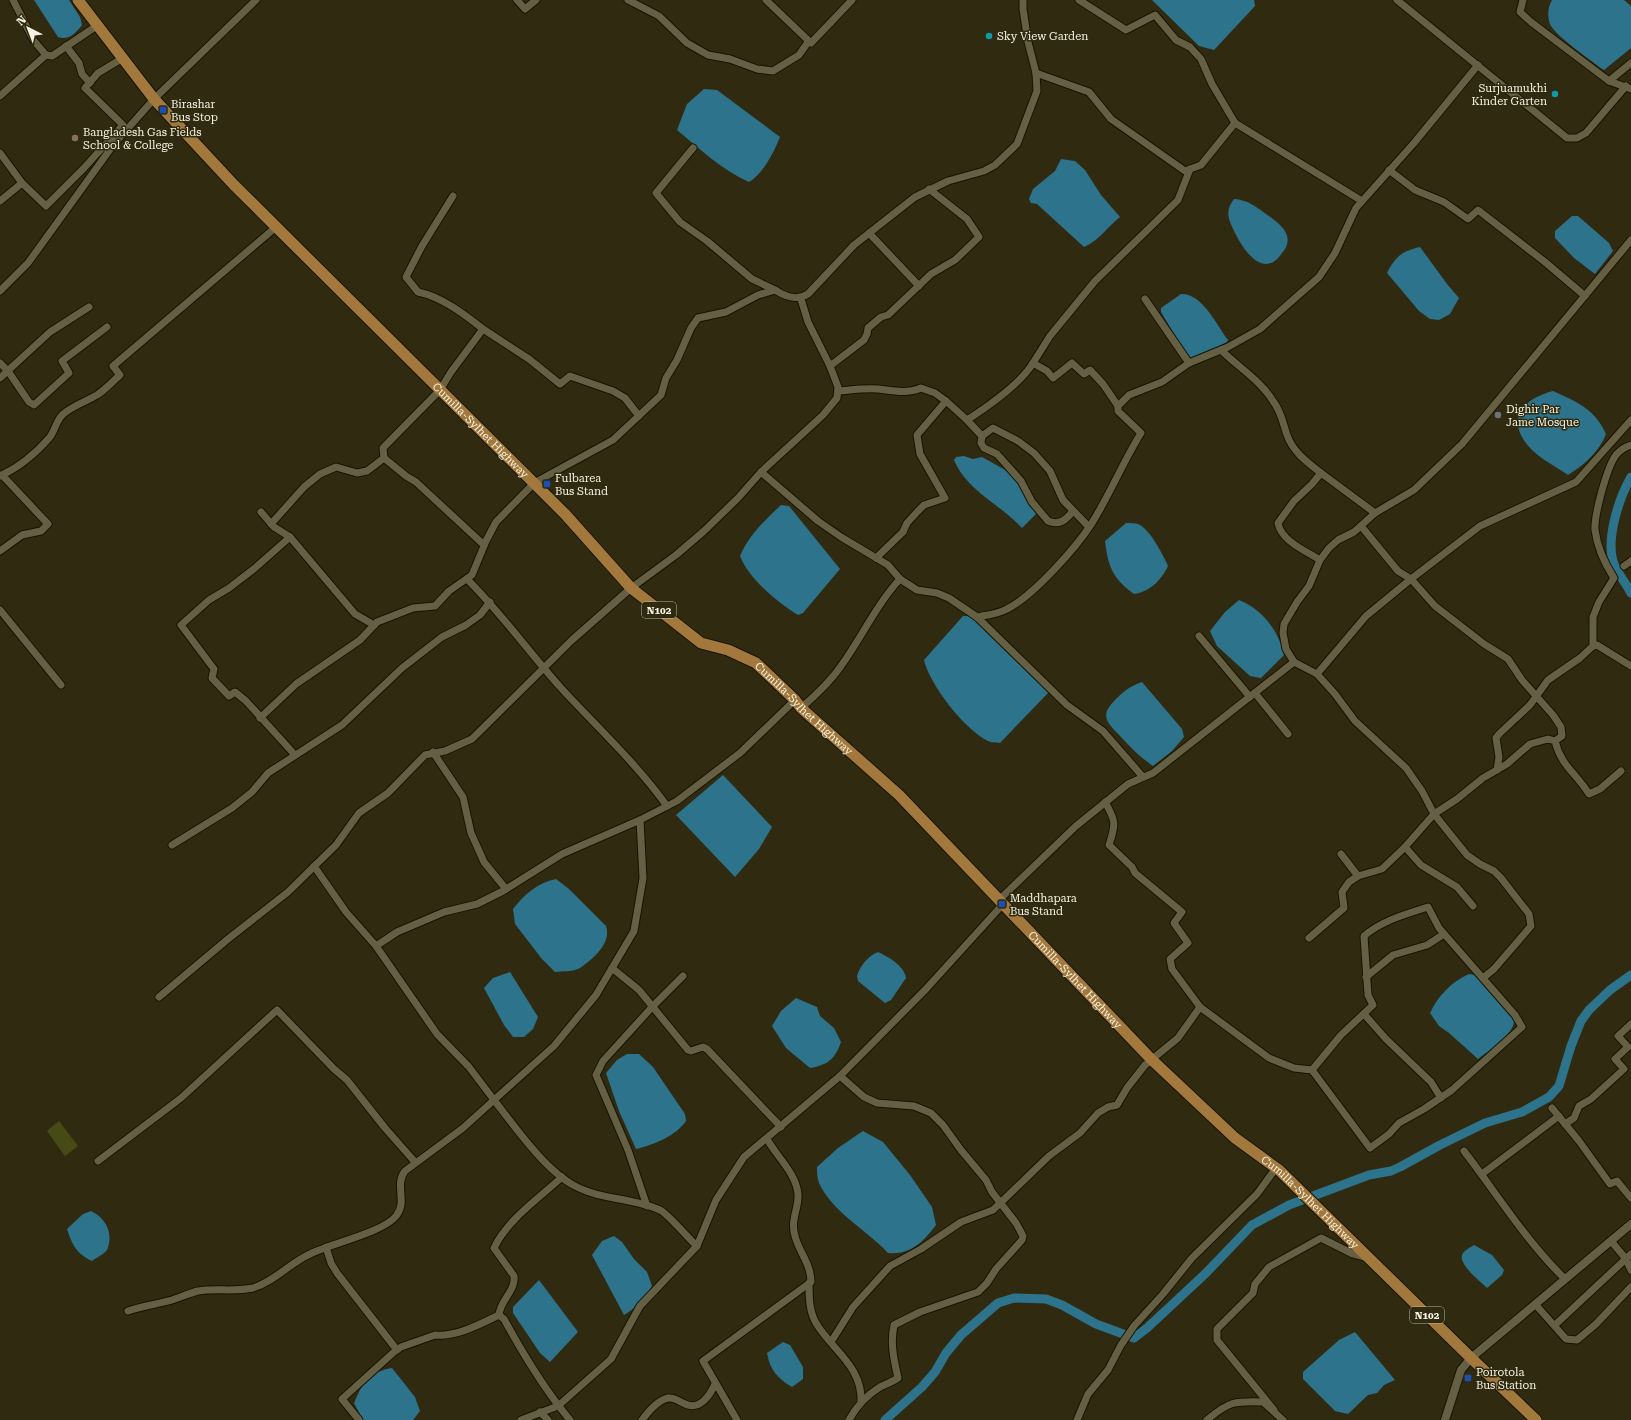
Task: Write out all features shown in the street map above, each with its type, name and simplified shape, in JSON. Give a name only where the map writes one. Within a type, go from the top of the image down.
[{"type":"highway","name":"Cumilla-Sylhet Highway","points":[[78,0],[154,99],[234,185],[565,514],[631,588],[701,643],[728,650],[756,662],[798,704],[899,795],[1002,901],[1151,1059],[1235,1138],[1277,1169],[1536,1420]]},
{"type":"street","points":[[12,0],[34,41],[46,55],[52,56],[98,25]]},
{"type":"street","points":[[0,291],[28,264],[58,225],[114,144],[154,99],[256,0]]},
{"type":"street","points":[[517,0],[525,9],[536,0]]},
{"type":"street","points":[[628,0],[659,16],[687,43],[708,55],[730,59],[757,69],[773,71],[799,54],[808,42],[811,43],[818,37],[852,0]]},
{"type":"street","points":[[766,0],[789,20],[808,42]]},
{"type":"street","points":[[693,148],[656,193],[680,222],[707,241],[752,279],[785,296],[801,299],[808,294],[831,268],[869,233],[915,198],[929,189],[948,181],[984,170],[994,165],[1017,144],[1035,100],[1037,91],[1036,73],[1022,9],[1023,0]]},
{"type":"street","points":[[1079,0],[1126,30],[1155,15],[1176,40],[1190,47],[1201,59],[1212,84],[1235,123],[1362,201]]},
{"type":"street","points":[[1397,0],[1567,138],[1577,138],[1586,133],[1628,88],[1609,81],[1520,12],[1523,0]]},
{"type":"street","points":[[66,46],[79,63],[82,74],[90,83]]},
{"type":"street","points":[[0,96],[46,55]]},
{"type":"street","points":[[0,153],[22,183],[46,206],[84,168],[123,125],[85,88],[98,73],[123,58]]},
{"type":"street","points":[[1609,81],[1631,63]]},
{"type":"street","points":[[1118,406],[1129,395],[1162,382],[1189,363],[1221,350],[1260,329],[1319,277],[1335,253],[1356,208],[1478,65]]},
{"type":"street","points":[[1036,73],[1089,92],[1111,119],[1185,171],[1201,164],[1235,123]]},
{"type":"street","points":[[967,420],[985,409],[1024,374],[1033,363],[1050,336],[1095,281],[1178,200],[1190,169]]},
{"type":"street","points":[[1389,170],[1414,190],[1444,202],[1468,219],[1478,210],[1545,262],[1585,296]]},
{"type":"street","points":[[0,201],[22,183]]},
{"type":"street","points":[[830,366],[864,340],[868,328],[882,317],[888,316],[931,274],[955,260],[979,237],[967,219],[929,189]]},
{"type":"street","points":[[453,196],[422,246],[406,277],[418,292],[430,295],[464,314],[483,329],[529,359],[560,384],[570,376],[613,391],[625,398],[639,416]]},
{"type":"street","points":[[0,551],[22,535],[41,531],[48,524],[1,475],[11,471],[40,446],[50,436],[56,424],[63,415],[80,403],[98,395],[120,375],[113,366],[276,227]]},
{"type":"street","points":[[869,233],[919,286]]},
{"type":"street","points":[[1483,978],[1494,969],[1531,926],[1529,914],[1494,870],[1480,864],[1467,854],[1434,814],[1422,791],[1406,768],[1355,721],[1335,694],[1317,674],[1294,662],[1286,649],[1283,633],[1284,624],[1297,602],[1309,586],[1320,560],[1338,540],[1361,526],[1374,513],[1414,490],[1462,444],[1530,359],[1631,240]]},
{"type":"street","points":[[260,718],[296,684],[360,640],[377,622],[413,608],[435,606],[449,591],[467,579],[472,574],[484,545],[496,522],[534,483],[613,440],[661,395],[666,378],[677,360],[691,328],[698,318],[726,312],[758,295],[775,290]]},
{"type":"street","points":[[159,997],[228,939],[288,892],[336,846],[359,813],[388,793],[425,755],[433,752],[445,751],[472,739],[544,667],[631,588],[676,555],[704,531],[738,498],[761,472],[823,415],[837,398],[838,391],[830,366],[808,322],[801,299]]},
{"type":"street","points":[[1145,299],[1189,363]]},
{"type":"street","points":[[0,378],[50,332],[89,307]]},
{"type":"street","points":[[0,363],[8,371],[28,402],[34,405],[69,373],[62,361],[106,327]]},
{"type":"street","points":[[483,329],[451,372],[440,390],[383,448],[384,458],[416,482],[484,545]]},
{"type":"street","points":[[1221,350],[1248,373],[1272,399],[1278,407],[1287,436],[1293,448],[1302,458],[1374,513]]},
{"type":"street","points":[[977,617],[1006,610],[1019,602],[1053,571],[1089,527],[1120,473],[1126,456],[1141,433],[1118,411],[1118,406],[1103,384],[1090,370],[1084,374],[1072,363],[1053,378],[1047,371],[1033,363]]},
{"type":"street","points":[[838,391],[878,389],[898,392],[913,391],[922,388],[935,393],[946,401],[982,436]]},
{"type":"street","points":[[876,558],[903,532],[907,523],[918,511],[932,501],[945,498],[920,454],[917,435],[946,401]]},
{"type":"street","points":[[1317,674],[1366,616],[1411,579],[1480,526],[1576,482],[1631,420]]},
{"type":"street","points":[[1073,511],[1067,519],[1060,523],[1048,521],[1032,502],[1020,481],[997,454],[984,448],[981,443],[982,436],[993,428],[1018,441],[1034,453],[1050,471],[1063,500],[1089,527]]},
{"type":"street","points":[[1593,646],[1593,617],[1599,602],[1614,578],[1598,543],[1595,529],[1596,512],[1616,456],[1623,448],[1631,445]]},
{"type":"street","points":[[271,524],[304,487],[320,474],[336,467],[357,473],[367,471],[384,458]]},
{"type":"street","points":[[761,472],[818,521],[888,564],[900,579],[917,590],[937,593],[950,598],[977,617],[1067,705],[1103,731],[1143,777]]},
{"type":"street","points":[[1320,560],[1290,541],[1279,528],[1278,523],[1294,501],[1321,473]]},
{"type":"street","points":[[261,512],[271,524],[290,537],[350,608],[374,625]]},
{"type":"street","points":[[1361,526],[1398,571],[1411,579],[1435,606],[1484,644],[1508,659],[1522,680],[1561,728],[1562,736],[1555,741]]},
{"type":"street","points":[[290,537],[255,568],[229,588],[209,600],[181,625],[214,669],[212,678],[229,696],[235,692],[239,695],[295,755]]},
{"type":"street","points":[[1624,566],[1631,561]]},
{"type":"street","points":[[467,579],[490,602],[544,667],[608,739],[638,768],[667,806]]},
{"type":"street","points":[[376,946],[418,922],[444,912],[477,904],[562,854],[640,820],[677,801],[740,753],[798,704],[826,686],[841,666],[884,598],[900,579]]},
{"type":"street","points":[[172,845],[232,808],[252,792],[268,773],[342,725],[402,668],[442,637],[466,625],[480,614],[490,602]]},
{"type":"street","points":[[0,610],[61,685]]},
{"type":"street","points":[[1199,636],[1288,734]]},
{"type":"street","points":[[1497,770],[1499,757],[1496,738],[1530,705],[1548,680],[1580,658],[1593,646],[1597,645],[1631,666]]},
{"type":"street","points":[[520,1420],[558,1406],[611,1359],[640,1306],[697,1246],[716,1200],[744,1157],[840,1076],[926,989],[1002,901],[1076,826],[1128,784],[1153,773],[1294,662]]},
{"type":"street","points":[[1309,938],[1344,908],[1342,892],[1349,882],[1358,876],[1382,869],[1405,847],[1434,814],[1507,764],[1530,744],[1548,739],[1555,741]]},
{"type":"street","points":[[1555,741],[1562,761],[1575,774],[1588,794],[1600,789],[1621,771]]},
{"type":"street","points":[[433,752],[462,797],[471,833],[484,862],[506,888]]},
{"type":"street","points":[[1105,802],[1114,818],[1113,831],[1109,844],[1132,867],[1135,873],[1182,912],[1174,923],[1188,943],[1170,959],[1172,969],[1200,1007],[1265,1055],[1294,1068],[1312,1070],[1370,1148],[1389,1134],[1399,1123],[1441,1098],[1485,1062],[1522,1027],[1515,1015],[1444,934],[1428,908],[1393,921],[1381,923],[1364,936],[1368,995],[1374,1005],[1341,1035],[1312,1070]]},
{"type":"street","points":[[128,1311],[197,1291],[246,1289],[256,1286],[269,1280],[308,1254],[370,1232],[392,1221],[397,1216],[402,1202],[401,1177],[415,1162],[463,1128],[554,1046],[596,995],[634,931],[643,878],[640,820]]},
{"type":"street","points":[[1405,847],[1421,865],[1458,887],[1473,906]]},
{"type":"street","points":[[1341,854],[1358,876]]},
{"type":"street","points":[[314,866],[346,912],[376,946],[437,1034],[469,1067],[520,1134],[562,1178],[577,1188],[662,1210],[697,1246]]},
{"type":"street","points":[[1366,977],[1393,955],[1427,945],[1444,934]]},
{"type":"street","points":[[612,968],[639,990],[688,1050],[691,1051],[703,1047],[707,1049],[781,1127]]},
{"type":"street","points":[[647,1206],[628,1150],[596,1075],[603,1060],[652,1006],[683,976]]},
{"type":"street","points":[[831,1342],[853,1307],[890,1266],[922,1249],[961,1222],[993,1210],[1049,1156],[1080,1133],[1098,1113],[1108,1107],[1117,1105],[1127,1088],[1151,1059],[1178,1038],[1200,1007]]},
{"type":"street","points":[[98,1160],[182,1098],[277,1010],[334,1069],[347,1080],[385,1128],[415,1162]]},
{"type":"street","points":[[1364,1014],[1386,1039],[1431,1082],[1441,1098]]},
{"type":"street","points":[[1565,1124],[1574,1118],[1579,1106],[1591,1099],[1624,1069],[1615,1059],[1628,1047],[1618,1036],[1631,1024]]},
{"type":"street","points":[[840,1076],[864,1097],[877,1103],[914,1106],[931,1113],[943,1125],[961,1150],[986,1180],[1022,1232],[1022,1240],[978,1292],[920,1312],[894,1325],[892,1337],[893,1356],[898,1378],[890,1384],[881,1386],[861,1402],[849,1420]]},
{"type":"street","points":[[1552,1108],[1610,1184],[1617,1181],[1631,1198]]},
{"type":"street","points":[[1482,1174],[1559,1116]]},
{"type":"street","points":[[766,1139],[792,1174],[797,1189],[798,1198],[793,1217],[794,1233],[811,1273],[811,1282],[809,1283],[812,1316],[840,1352],[859,1381],[861,1402]]},
{"type":"street","points":[[1464,1150],[1529,1239],[1548,1262],[1565,1279]]},
{"type":"street","points":[[1077,1420],[1088,1394],[1108,1370],[1121,1345],[1147,1311],[1192,1258],[1257,1194],[1277,1169]]},
{"type":"street","points":[[499,1315],[500,1306],[515,1282],[514,1276],[494,1248],[500,1235],[510,1224],[528,1206],[562,1178]]},
{"type":"street","points":[[1445,1420],[1462,1370],[1471,1358],[1631,1224]]},
{"type":"street","points":[[1283,1420],[1217,1340],[1217,1328],[1252,1293],[1255,1284],[1269,1267],[1321,1238],[1353,1254],[1369,1259]]},
{"type":"street","points":[[1610,1241],[1628,1256],[1631,1270]]},
{"type":"street","points":[[326,1247],[331,1263],[337,1273],[396,1350]]},
{"type":"street","points":[[1555,1325],[1628,1256]]},
{"type":"street","points":[[736,1420],[703,1361],[809,1283]]},
{"type":"street","points":[[1535,1304],[1566,1339],[1577,1340],[1596,1324],[1631,1287]]},
{"type":"street","points":[[359,1420],[342,1399],[396,1350],[435,1335],[472,1328],[499,1315]]},
{"type":"street","points":[[499,1315],[504,1319],[524,1354],[558,1406],[570,1420]]},
{"type":"street","points":[[642,1420],[652,1408],[667,1398],[674,1398],[687,1405],[704,1402],[715,1384]]},
{"type":"street","points":[[1207,1420],[1224,1406],[1239,1402],[1263,1402],[1274,1410]]},
{"type":"street","points":[[540,1412],[548,1420]]},
{"type":"green space","points":[[59,1121],[78,1146],[65,1156],[47,1131]]},
{"type":"water","points":[[34,0],[69,0],[80,17],[82,25],[68,37],[58,37]]},
{"type":"water","points":[[1152,0],[1254,0],[1255,6],[1214,50],[1199,46]]},
{"type":"water","points":[[1552,0],[1624,0],[1631,6],[1631,48],[1604,70],[1574,48],[1553,29],[1549,21],[1548,14]]},
{"type":"water","points":[[704,89],[717,90],[780,137],[771,156],[759,174],[749,182],[730,172],[677,130],[687,104]]},
{"type":"water","points":[[1061,159],[1075,161],[1085,170],[1101,195],[1120,217],[1099,237],[1084,247],[1037,204],[1031,203],[1029,199],[1033,189],[1055,171]]},
{"type":"water","points":[[1234,199],[1247,202],[1255,206],[1284,229],[1288,238],[1287,245],[1275,261],[1268,264],[1262,263],[1255,260],[1244,248],[1235,233],[1228,216],[1229,208]]},
{"type":"water","points":[[1572,216],[1578,216],[1609,243],[1613,251],[1595,274],[1574,258],[1555,238],[1555,231]]},
{"type":"water","points":[[1420,247],[1459,298],[1450,314],[1439,320],[1430,319],[1419,311],[1387,273],[1396,259],[1408,250]]},
{"type":"water","points":[[1181,294],[1189,295],[1202,304],[1228,340],[1227,342],[1204,354],[1189,359],[1161,312],[1161,308]]},
{"type":"water","points":[[1553,391],[1570,399],[1591,412],[1602,425],[1606,434],[1599,447],[1590,458],[1568,475],[1536,454],[1524,440],[1519,430],[1518,421],[1524,406],[1541,395]]},
{"type":"water","points":[[964,456],[973,459],[982,457],[1009,472],[1016,479],[1036,514],[1022,528],[975,489],[967,480],[954,460],[956,457]]},
{"type":"water","points":[[781,505],[789,506],[840,569],[803,613],[798,615],[781,604],[764,589],[744,565],[740,556],[748,541],[763,522]]},
{"type":"water","points":[[1126,523],[1138,524],[1147,531],[1156,543],[1168,566],[1155,584],[1145,591],[1134,594],[1121,583],[1113,572],[1108,558],[1105,541]]},
{"type":"water","points":[[1239,600],[1255,609],[1262,615],[1274,629],[1282,646],[1284,655],[1261,678],[1250,676],[1217,646],[1210,631],[1225,612]]},
{"type":"water","points":[[963,616],[972,616],[1048,686],[1049,692],[1000,743],[989,742],[969,727],[959,717],[933,682],[924,660]]},
{"type":"water","points":[[1142,682],[1182,729],[1184,737],[1172,751],[1153,766],[1129,746],[1109,723],[1106,714],[1111,704],[1128,688]]},
{"type":"water","points":[[723,775],[772,827],[759,849],[735,877],[676,815]]},
{"type":"water","points":[[556,879],[569,889],[606,926],[607,932],[604,944],[600,950],[580,968],[555,972],[542,959],[515,924],[513,909],[537,886]]},
{"type":"water","points":[[878,952],[891,959],[899,966],[906,978],[891,1000],[885,1003],[858,981],[857,976],[865,962]]},
{"type":"water","points":[[510,972],[538,1017],[533,1029],[524,1037],[513,1037],[504,1025],[484,988],[493,978]]},
{"type":"water","points":[[1469,974],[1476,975],[1515,1019],[1506,1037],[1478,1059],[1439,1026],[1430,1013],[1441,995],[1451,985]]},
{"type":"water","points":[[796,998],[817,1007],[820,1016],[834,1028],[841,1042],[833,1057],[822,1065],[810,1068],[786,1048],[772,1026],[781,1011]]},
{"type":"water","points":[[627,1054],[639,1054],[653,1067],[685,1114],[686,1121],[676,1131],[664,1139],[636,1149],[619,1111],[606,1073],[617,1060]]},
{"type":"water","points":[[863,1131],[883,1142],[910,1175],[932,1207],[936,1225],[921,1242],[910,1250],[888,1253],[841,1212],[825,1194],[819,1183],[817,1177],[817,1167],[838,1148]]},
{"type":"water","points":[[91,1211],[104,1222],[110,1238],[107,1250],[92,1261],[79,1252],[71,1240],[67,1229],[83,1214]]},
{"type":"water","points":[[614,1236],[622,1242],[634,1259],[647,1272],[652,1286],[640,1303],[624,1315],[592,1255],[602,1241]]},
{"type":"water","points":[[1474,1245],[1492,1255],[1504,1270],[1502,1275],[1487,1288],[1470,1272],[1463,1262],[1463,1253]]},
{"type":"water","points":[[539,1280],[578,1332],[550,1362],[540,1353],[513,1313],[513,1307]]},
{"type":"water","points":[[1355,1332],[1395,1380],[1384,1385],[1377,1393],[1368,1395],[1348,1414],[1335,1411],[1303,1379],[1303,1372],[1339,1340]]},
{"type":"water","points":[[783,1342],[790,1345],[803,1367],[803,1379],[792,1387],[778,1377],[772,1369],[767,1353]]},
{"type":"water","points":[[392,1368],[415,1397],[420,1411],[413,1420],[363,1420],[354,1403],[360,1389],[372,1375]]},
{"type":"waterway","points":[[1631,477],[1618,507],[1612,531],[1611,543],[1614,564],[1631,593]]},
{"type":"waterway","points":[[885,1420],[922,1387],[935,1372],[946,1353],[961,1335],[998,1303],[1014,1298],[1046,1299],[1062,1305],[1096,1324],[1134,1338],[1147,1328],[1205,1274],[1252,1225],[1289,1205],[1369,1175],[1391,1171],[1485,1123],[1522,1112],[1549,1097],[1559,1086],[1571,1046],[1581,1021],[1589,1010],[1610,990],[1631,975]]},
{"type":"place","name":"Sky View Garden","points":[[989,36]]},
{"type":"place","name":"Surjuamukhi Kinder Garten","points":[[1555,94]]},
{"type":"place","name":"Birashar Bus Stop","points":[[163,110]]},
{"type":"place","name":"Bangladesh Gas Fields School & College","points":[[75,138]]},
{"type":"place","name":"Dighir Par Jame Mosque","points":[[1498,415]]},
{"type":"place","name":"Fulbarea Bus Stand","points":[[547,484]]},
{"type":"place","name":"Maddhapara Bus Stand","points":[[1002,904]]},
{"type":"place","name":"Poirotola Bus Station","points":[[1468,1378]]}]
